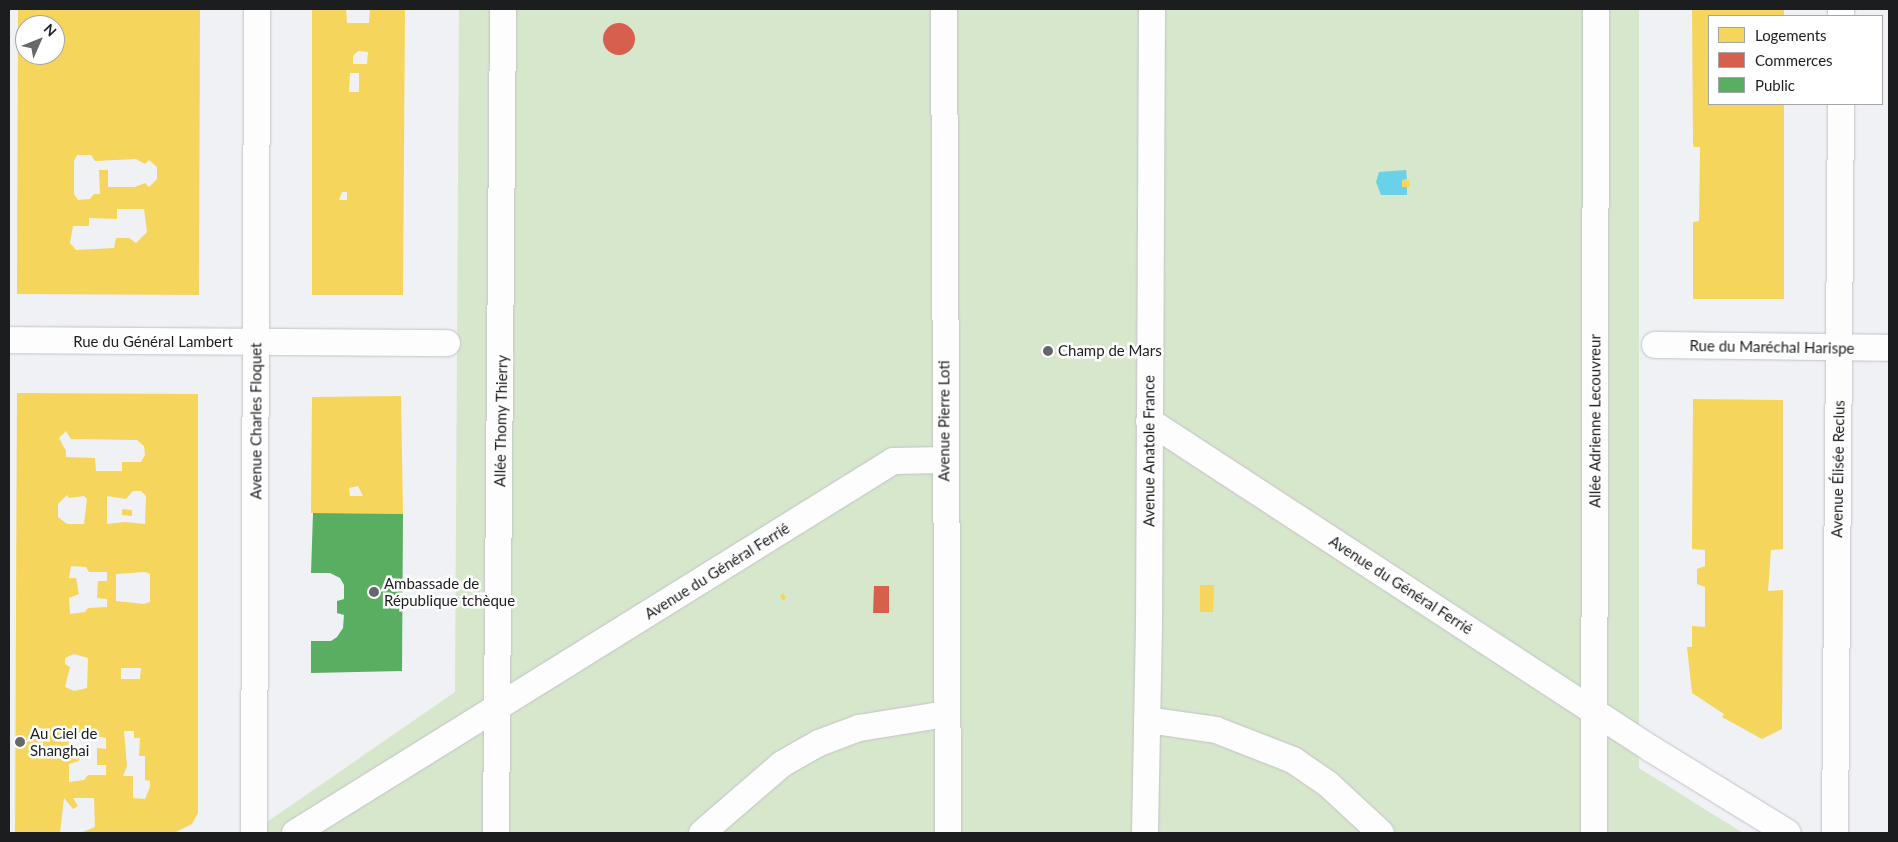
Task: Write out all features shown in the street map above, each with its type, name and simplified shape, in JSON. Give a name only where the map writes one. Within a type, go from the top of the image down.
[{"type":"street","name":"Avenue Charles Floquet","points":[[254,833],[258,9]]},
{"type":"street","name":"Allée Thomy Thierry","points":[[496,833],[504,9]]},
{"type":"street","name":"Avenue Pierre Loti","points":[[944,9],[944,460],[948,833]]},
{"type":"street","name":"Avenue Anatole France","points":[[1145,833],[1152,9]]},
{"type":"street","name":"Allée Adrienne Lecouvreur","points":[[1594,833],[1596,9]]},
{"type":"street","name":"Avenue Élisée Reclus","points":[[1834,833],[1840,348],[1840,105]]},
{"type":"street","name":"Rue du Général Lambert","points":[[9,340],[447,343]]},
{"type":"street","name":"Rue du Maréchal Harispe","points":[[1655,345],[1889,348]]},
{"type":"street","name":"Avenue du Général Ferrié","points":[[1149,421],[1595,712],[1788,833]]},
{"type":"street","name":"Avenue du Général Ferrié","points":[[295,833],[893,461],[944,460]]},
{"type":"street","points":[[702,833],[782,764],[819,742],[859,728],[946,714]]},
{"type":"street","points":[[1147,720],[1216,730],[1293,760],[1328,784],[1381,833]]},
{"type":"green space","name":"Champ de Mars","points":[[459,9],[1639,9],[1639,768],[1743,833],[251,833],[455,692]]},
{"type":"water","points":[[1406,170],[1407,179],[1402,180],[1402,186],[1407,187],[1407,195],[1381,195],[1376,182],[1379,172]]},
{"type":"building: Logements","points":[[18,9],[200,9],[199,295],[17,294],[18,65],[65,65],[65,15],[18,15]],"holes":[[[77,155],[91,155],[95,161],[136,159],[145,164],[149,160],[157,167],[157,179],[149,187],[145,183],[135,187],[108,187],[108,170],[99,170],[100,194],[94,194],[90,199],[78,200],[74,194],[74,161]],[[117,209],[144,209],[147,232],[136,243],[129,238],[116,238],[114,248],[76,250],[70,243],[73,226],[89,226],[89,218],[117,219]]]},
{"type":"building: Logements","points":[[312,9],[346,9],[347,23],[369,23],[370,9],[405,9],[403,295],[312,295]],"holes":[[[358,51],[368,52],[367,64],[353,64],[353,56]],[[350,73],[359,73],[359,92],[349,92]],[[342,192],[347,192],[347,200],[339,200]]]},
{"type":"building: Logements","points":[[1692,9],[1784,9],[1784,15],[1708,15],[1708,105],[1784,105],[1784,299],[1693,299],[1693,222],[1699,221],[1700,147],[1694,147]]},
{"type":"building: Logements","points":[[1402,180],[1409,180],[1410,187],[1402,187]]},
{"type":"building: Logements","points":[[17,393],[198,394],[198,813],[192,824],[174,833],[80,833],[95,827],[94,798],[73,798],[78,806],[73,809],[64,798],[60,833],[15,833]],"holes":[[[66,431],[71,439],[137,440],[144,446],[145,455],[141,462],[122,462],[122,471],[96,471],[95,458],[66,457],[66,451],[59,438]],[[133,491],[141,491],[146,496],[145,524],[125,522],[107,524],[107,496],[126,499]],[[67,495],[69,498],[84,496],[87,499],[84,524],[67,524],[58,517],[58,504]],[[71,566],[86,567],[89,572],[107,572],[107,581],[98,581],[97,598],[107,599],[107,607],[88,608],[85,612],[70,614],[69,598],[79,594],[76,578],[69,578]],[[145,572],[150,574],[150,602],[144,604],[116,601],[116,574]],[[74,654],[88,658],[87,688],[74,691],[65,687],[70,667],[65,664],[65,658]],[[121,668],[141,668],[140,679],[121,679]],[[69,731],[106,738],[106,749],[97,748],[97,765],[106,765],[106,775],[88,775],[84,780],[69,782],[69,764],[79,761],[79,749],[69,745]],[[124,731],[134,731],[134,738],[140,738],[139,756],[145,756],[145,780],[150,781],[150,787],[145,799],[133,798],[133,776],[123,776],[127,766]]]},
{"type":"building: Logements","points":[[401,396],[403,514],[311,513],[312,397]],"holes":[[[358,486],[363,496],[350,496],[349,488]]]},
{"type":"building: Logements","points":[[1693,399],[1783,400],[1783,549],[1771,550],[1768,591],[1783,590],[1782,729],[1762,739],[1722,717],[1724,714],[1692,693],[1687,647],[1692,647],[1692,626],[1705,627],[1705,587],[1697,584],[1697,569],[1705,566],[1705,550],[1692,549]]},
{"type":"building: Logements","points":[[122,509],[132,510],[132,516],[122,515]]},
{"type":"building: Logements","points":[[1200,585],[1214,585],[1213,612],[1200,612]]},
{"type":"building: Logements","points":[[783,593],[786,598],[783,601],[780,596]]},
{"type":"building: Commerces","points":[[619,23],[630,28],[635,39],[630,50],[619,55],[608,50],[603,39],[608,28]]},
{"type":"building: Commerces","points":[[874,586],[889,586],[889,613],[873,613]]},
{"type":"building: Public","name":"Ambassade de République tchèque","points":[[313,513],[403,514],[402,671],[311,673],[311,641],[331,641],[337,637],[343,628],[344,615],[337,613],[337,601],[344,599],[344,585],[340,578],[330,573],[311,573]]},
{"type":"place","name":"Champ de Mars","points":[[1048,351]]},
{"type":"place","name":"Ambassade de République tchèque","points":[[374,592]]},
{"type":"place","name":"Au Ciel de Shanghai","points":[[20,742]]}]
